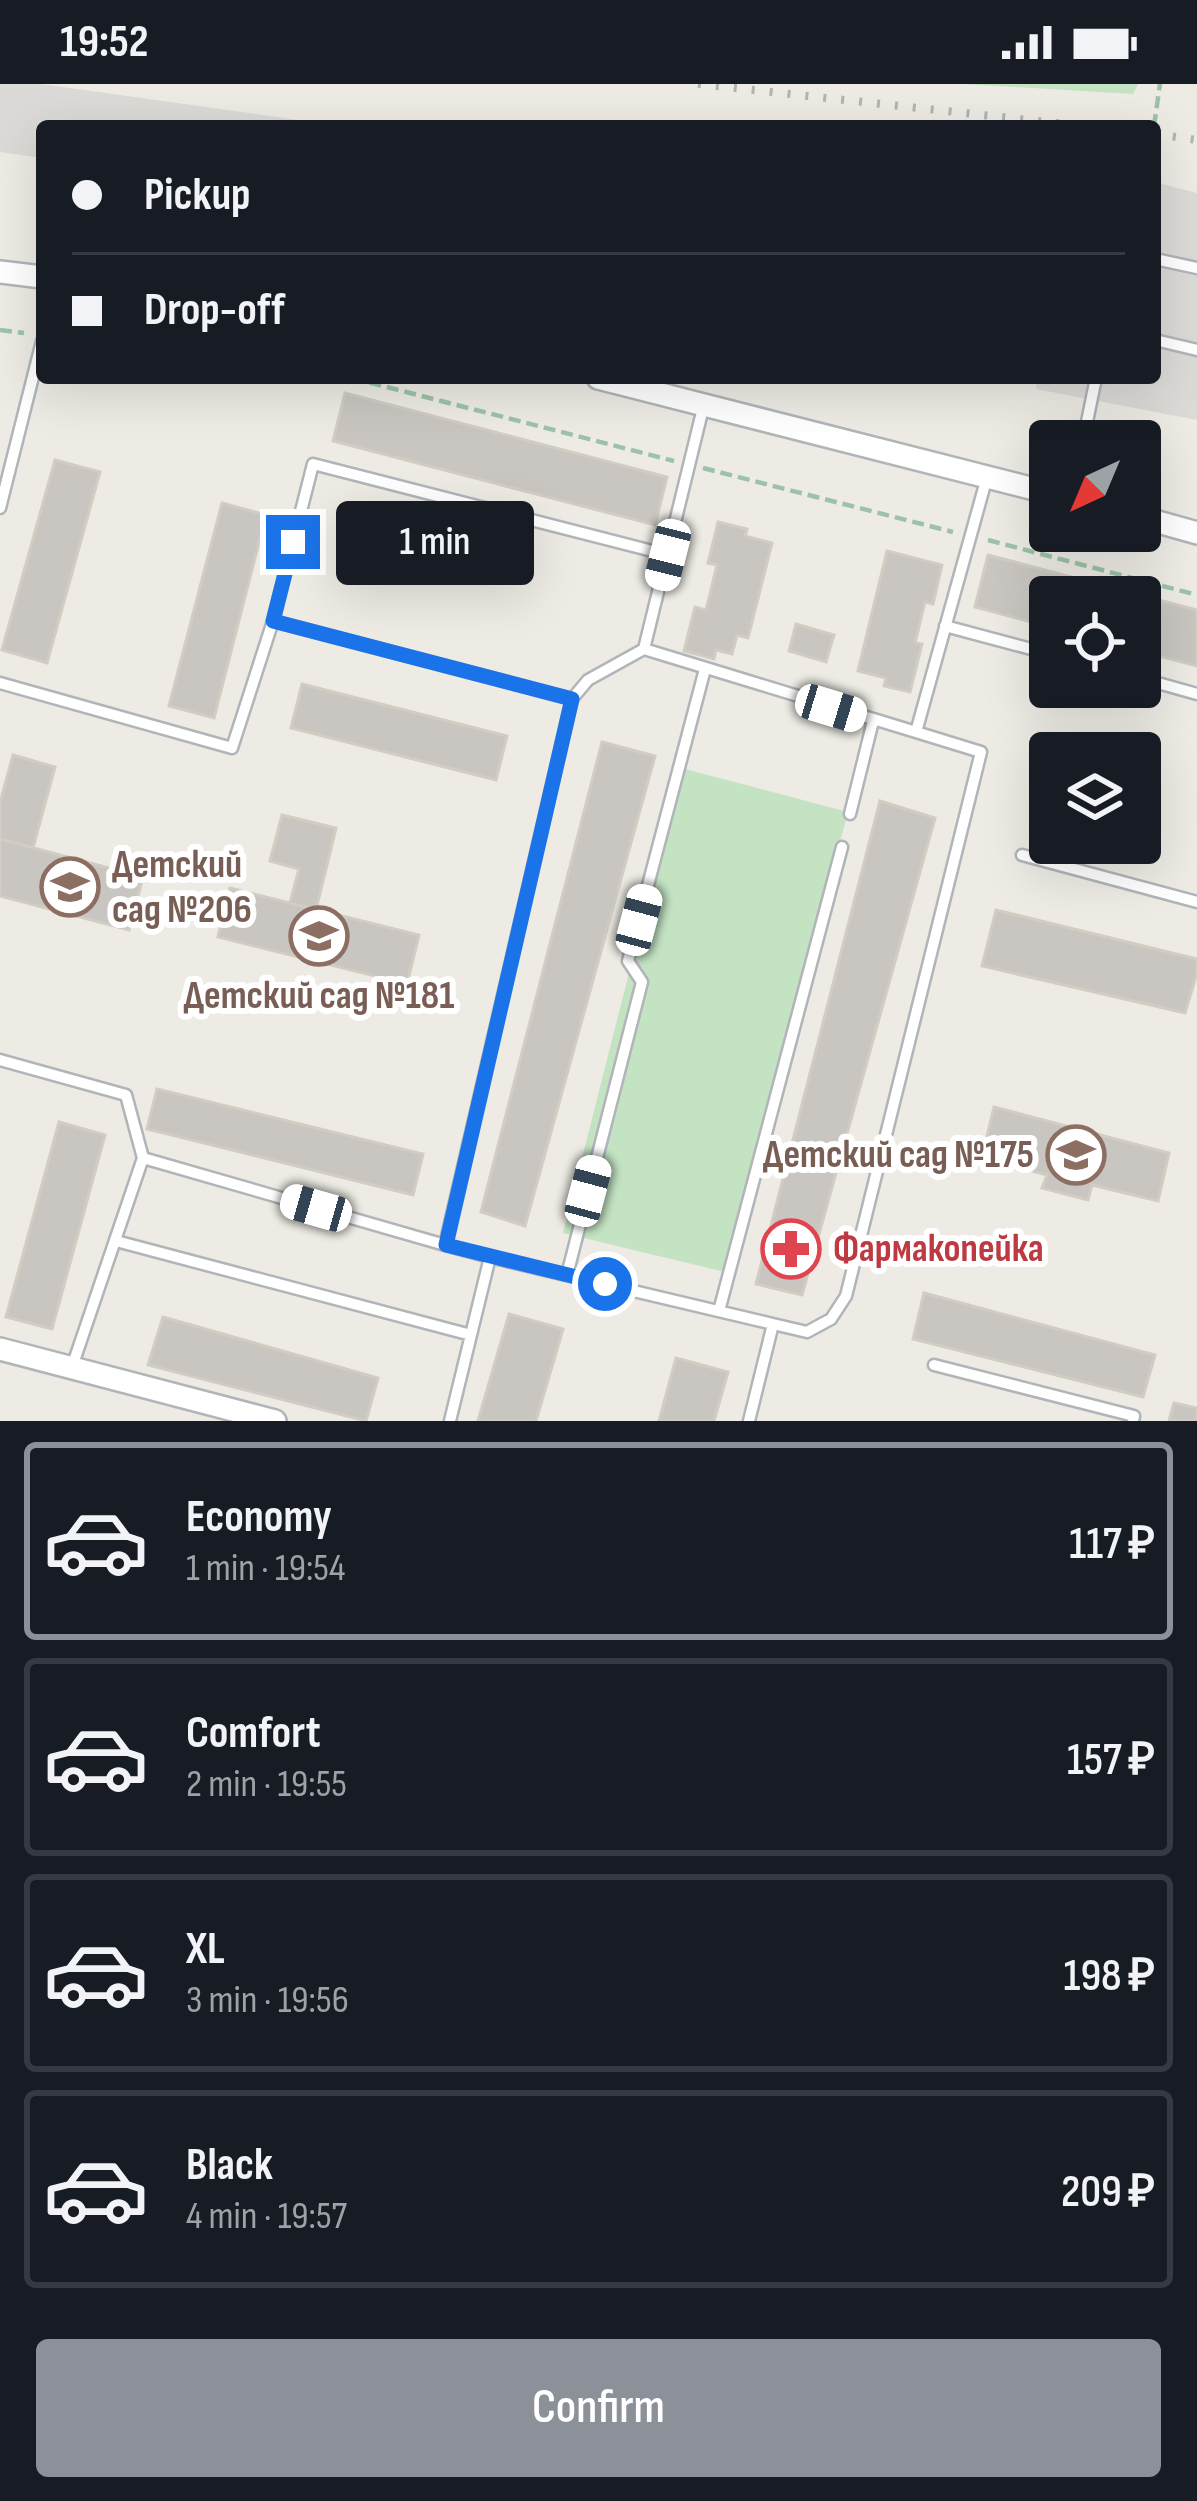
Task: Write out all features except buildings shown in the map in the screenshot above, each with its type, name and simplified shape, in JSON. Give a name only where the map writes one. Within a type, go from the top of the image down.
[{"type":"street","points":[[0,272],[36,276]]},
{"type":"street","points":[[622,384],[1029,488]]},
{"type":"street","points":[[1161,524],[1197,533]]},
{"type":"street","points":[[0,1349],[275,1421]]},
{"type":"lane","points":[[1161,260],[1197,268]]},
{"type":"lane","points":[[1161,341],[1197,350]]},
{"type":"lane","points":[[0,505],[36,362]]},
{"type":"lane","points":[[1087,420],[1095,384]]},
{"type":"lane","points":[[446,1245],[572,699],[588,680],[644,649],[704,404]]},
{"type":"lane","points":[[0,683],[232,748],[273,621],[313,464],[668,555]]},
{"type":"lane","points":[[916,733],[988,476]]},
{"type":"lane","points":[[273,621],[572,699]]},
{"type":"lane","points":[[945,626],[1029,648]]},
{"type":"lane","points":[[143,1158],[446,1245],[772,1324],[807,1332],[831,1318],[846,1296],[981,752],[644,649]]},
{"type":"lane","points":[[567,1275],[642,982],[628,961],[705,669]]},
{"type":"lane","points":[[1161,684],[1197,694]]},
{"type":"lane","points":[[850,814],[873,721]]},
{"type":"lane","points":[[718,1311],[842,847]]},
{"type":"lane","points":[[1022,855],[1197,902]]},
{"type":"lane","points":[[0,1060],[126,1094],[143,1158],[72,1367]]},
{"type":"lane","points":[[116,1241],[471,1335]]},
{"type":"lane","points":[[450,1421],[490,1256]]},
{"type":"lane","points":[[749,1421],[772,1324]]},
{"type":"lane","points":[[934,1365],[1134,1416],[1132,1421]]},
{"type":"path","points":[[1155,120],[1160,84]]},
{"type":"path","points":[[0,330],[36,337]]},
{"type":"path","points":[[375,384],[1197,595]]},
{"type":"shaded area","points":[[0,84],[41,84],[298,120],[36,120],[36,157],[0,152]]},
{"type":"shaded area","points":[[1161,184],[1197,193],[1197,420],[1036,389],[1036,384],[1161,384]]},
{"type":"green space","points":[[963,84],[1138,84],[1133,94]]},
{"type":"green space","points":[[681,768],[848,812],[725,1272],[563,1233]]},
{"type":"railway","points":[[698,84],[1029,120]]},
{"type":"railway","points":[[1161,135],[1197,140]]},
{"type":"place","name":"Детский сад №206","points":[[70,887]]},
{"type":"place","name":"Детский сад №181","points":[[319,936]]},
{"type":"place","name":"Детский сад №175","points":[[1076,1155]]},
{"type":"place","name":"Фармакопейка","points":[[791,1249]]},
{"type":"route","points":[[293,542],[273,621],[572,699],[446,1245],[605,1284]]}]
